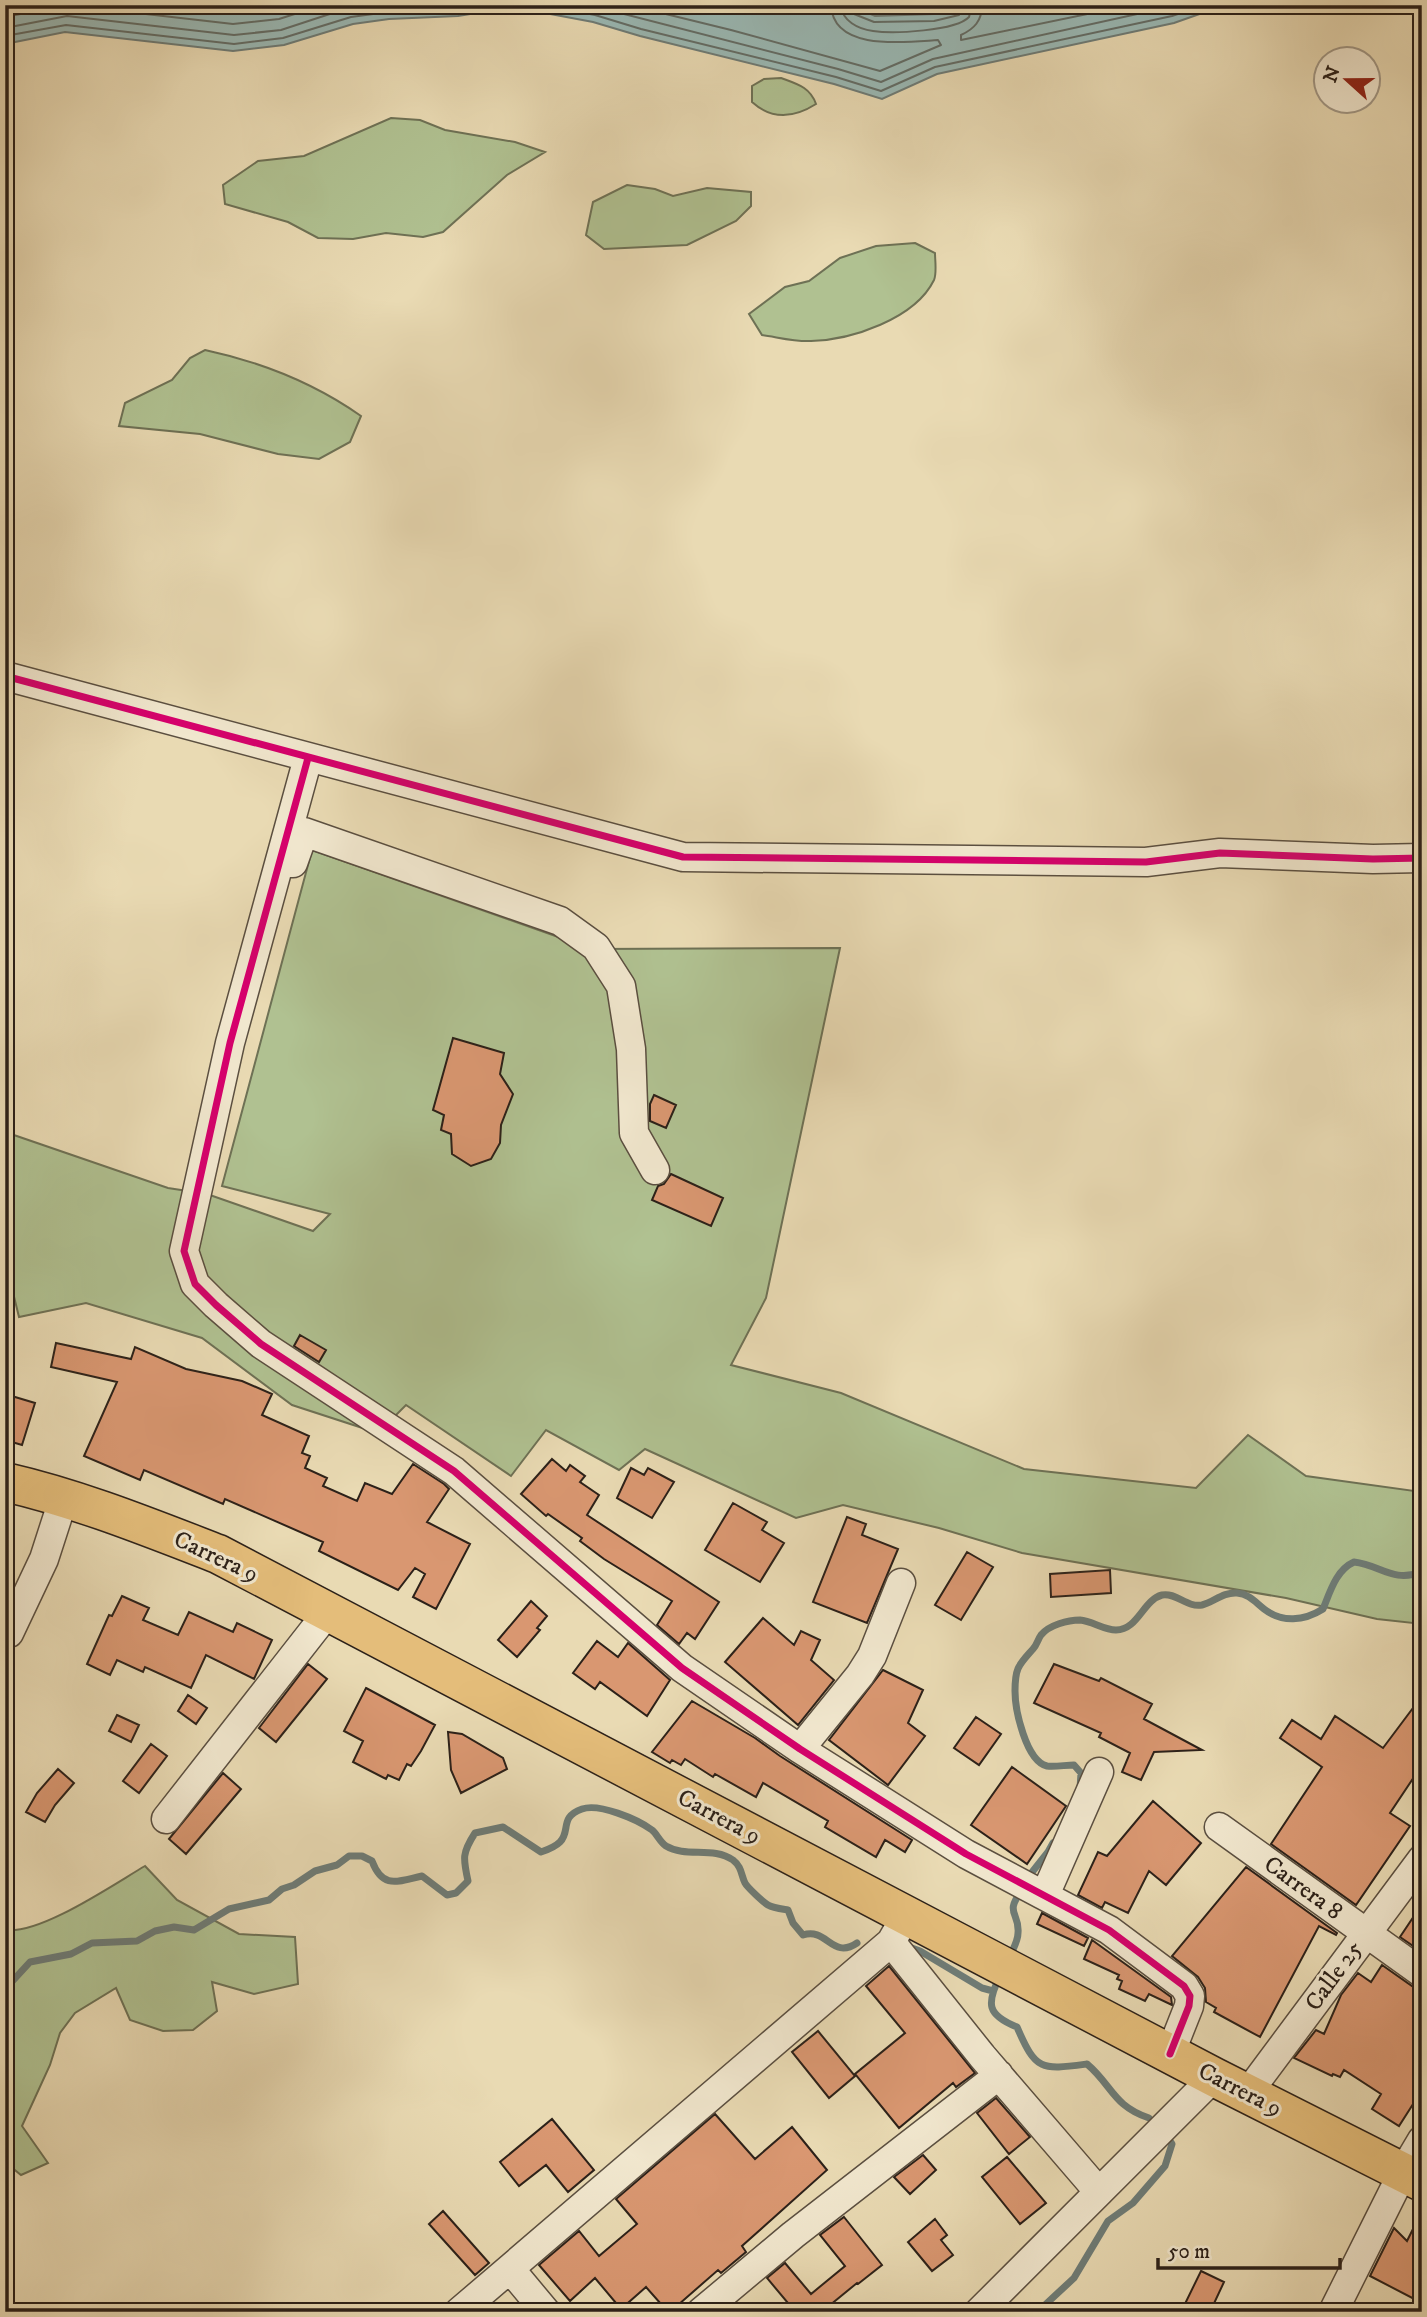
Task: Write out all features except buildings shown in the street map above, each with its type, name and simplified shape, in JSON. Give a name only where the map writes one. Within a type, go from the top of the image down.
[{"type":"highway","name":"Carrera 9","points":[[5,1482],[117,1514],[218,1555],[328,1612],[899,1929],[1004,1967],[1247,2094],[1415,2165]]},
{"type":"street","points":[[5,676],[683,857],[1146,862],[1220,853],[1291,857],[1422,858]]},
{"type":"street","points":[[308,758],[230,1043],[184,1251],[195,1284],[261,1344],[454,1471],[682,1668],[800,1749],[966,1854],[1110,1930],[1184,1986],[1190,1996],[1189,2006],[1170,2054]]},
{"type":"street","points":[[230,1043],[304,832],[560,920],[596,947],[621,986],[631,1049],[634,1133],[655,1170]]},
{"type":"street","points":[[9,1633],[44,1559],[64,1497]]},
{"type":"street","points":[[800,1749],[860,1675],[872,1656],[901,1583]]},
{"type":"street","points":[[166,1819],[328,1612]]},
{"type":"street","points":[[1045,1895],[1099,1772]]},
{"type":"street","name":"Carrera 8","points":[[1219,1827],[1422,1973]]},
{"type":"street","name":"Calle 25","points":[[1247,2094],[1422,1859]]},
{"type":"street","points":[[459,2312],[511,2270],[899,1929],[999,2075],[1099,2192]]},
{"type":"street","points":[[701,2312],[793,2235],[999,2075]]},
{"type":"street","points":[[979,2312],[1214,2077]]},
{"type":"street","points":[[1333,2312],[1415,2165]]},
{"type":"street","points":[[511,2270],[546,2312]]},
{"type":"green space","points":[[781,78],[807,90],[816,104],[800,112],[783,115],[767,112],[752,102],[752,86],[764,79]]},
{"type":"green space","points":[[391,118],[420,120],[445,130],[515,142],[545,152],[507,175],[443,232],[423,237],[386,233],[353,239],[318,238],[288,222],[225,204],[223,185],[258,161],[304,156]]},
{"type":"green space","points":[[627,185],[655,189],[673,196],[707,188],[751,192],[751,206],[736,221],[687,245],[604,249],[586,235],[593,202]]},
{"type":"green space","points":[[915,243],[935,253],[934,280],[925,294],[912,306],[880,325],[844,337],[799,341],[762,335],[749,314],[785,287],[809,281],[840,258],[876,246]]},
{"type":"green space","points":[[205,350],[286,375],[343,404],[361,416],[350,442],[319,459],[278,454],[200,434],[119,426],[125,403],[172,380],[190,358]]},
{"type":"green space","points":[[312,850],[592,949],[840,948],[766,1298],[731,1365],[841,1393],[1024,1469],[1196,1488],[1248,1435],[1306,1476],[1422,1492],[1422,1624],[1377,1619],[1286,1598],[1022,1553],[939,1528],[843,1505],[796,1518],[645,1449],[619,1470],[546,1430],[511,1476],[406,1405],[378,1433],[292,1405],[202,1338],[86,1303],[19,1317],[5,1260],[5,1132],[168,1188],[207,1194],[313,1231],[330,1214],[222,1186]]},
{"type":"green space","points":[[145,1866],[177,1900],[239,1934],[295,1937],[298,1984],[254,1994],[212,1982],[217,2011],[193,2030],[163,2031],[130,2020],[116,1988],[75,2013],[60,2033],[50,2065],[22,2126],[48,2163],[21,2175],[5,2162],[5,1930],[37,1925],[57,1917]]},
{"type":"water","points":[[5,5],[850,5],[875,16],[934,14],[969,5],[1225,5],[1174,23],[937,74],[882,99],[834,84],[593,22],[513,7],[458,16],[389,19],[353,24],[284,45],[233,51],[65,32],[5,44]]},
{"type":"waterway","points":[[1080,1789],[1081,1773],[1074,1765],[1047,1766],[1033,1755],[1023,1734],[1017,1710],[1017,1671],[1041,1635],[1049,1628],[1080,1620],[1112,1630],[1124,1629],[1155,1598],[1162,1595],[1202,1605],[1227,1594],[1241,1594],[1278,1617],[1301,1618],[1323,1609],[1338,1576],[1354,1562],[1403,1576],[1422,1572]]},
{"type":"waterway","points":[[5,1994],[7,1987],[30,1962],[71,1954],[92,1943],[137,1941],[155,1931],[174,1927],[194,1930],[229,1909],[269,1900],[282,1889],[294,1885],[315,1871],[337,1865],[349,1856],[362,1856],[372,1861],[376,1870],[386,1880],[399,1881],[422,1876],[447,1895],[456,1893],[468,1881],[465,1856],[475,1833],[503,1827],[541,1852],[560,1842],[570,1816],[589,1808],[608,1810],[637,1821],[674,1849],[717,1854],[733,1860],[740,1868],[746,1885],[768,1905],[788,1910],[793,1923],[803,1935],[818,1935],[841,1948],[857,1943]]},
{"type":"waterway","points":[[1029,1876],[1053,1843]]},
{"type":"waterway","points":[[1010,1956],[1018,1936],[1013,1908],[1023,1889]]},
{"type":"waterway","points":[[909,1947],[982,1988],[993,1991]]},
{"type":"waterway","points":[[1000,1976],[991,2001],[992,2008],[1000,2018],[1017,2027],[1035,2060],[1050,2067],[1087,2064],[1120,2101],[1149,2118]]},
{"type":"waterway","points":[[1042,2312],[1046,2304],[1074,2278],[1108,2221],[1133,2203],[1165,2166],[1172,2144],[1166,2135]]},
{"type":"cycle path","points":[[5,676],[683,857],[1146,862],[1220,853],[1373,859],[1422,858]]},
{"type":"cycle path","points":[[308,758],[230,1043],[184,1251],[195,1284],[261,1344],[454,1471],[682,1668],[800,1749],[966,1854],[1109,1930],[1184,1986],[1190,1996],[1189,2006],[1170,2054]]}]
